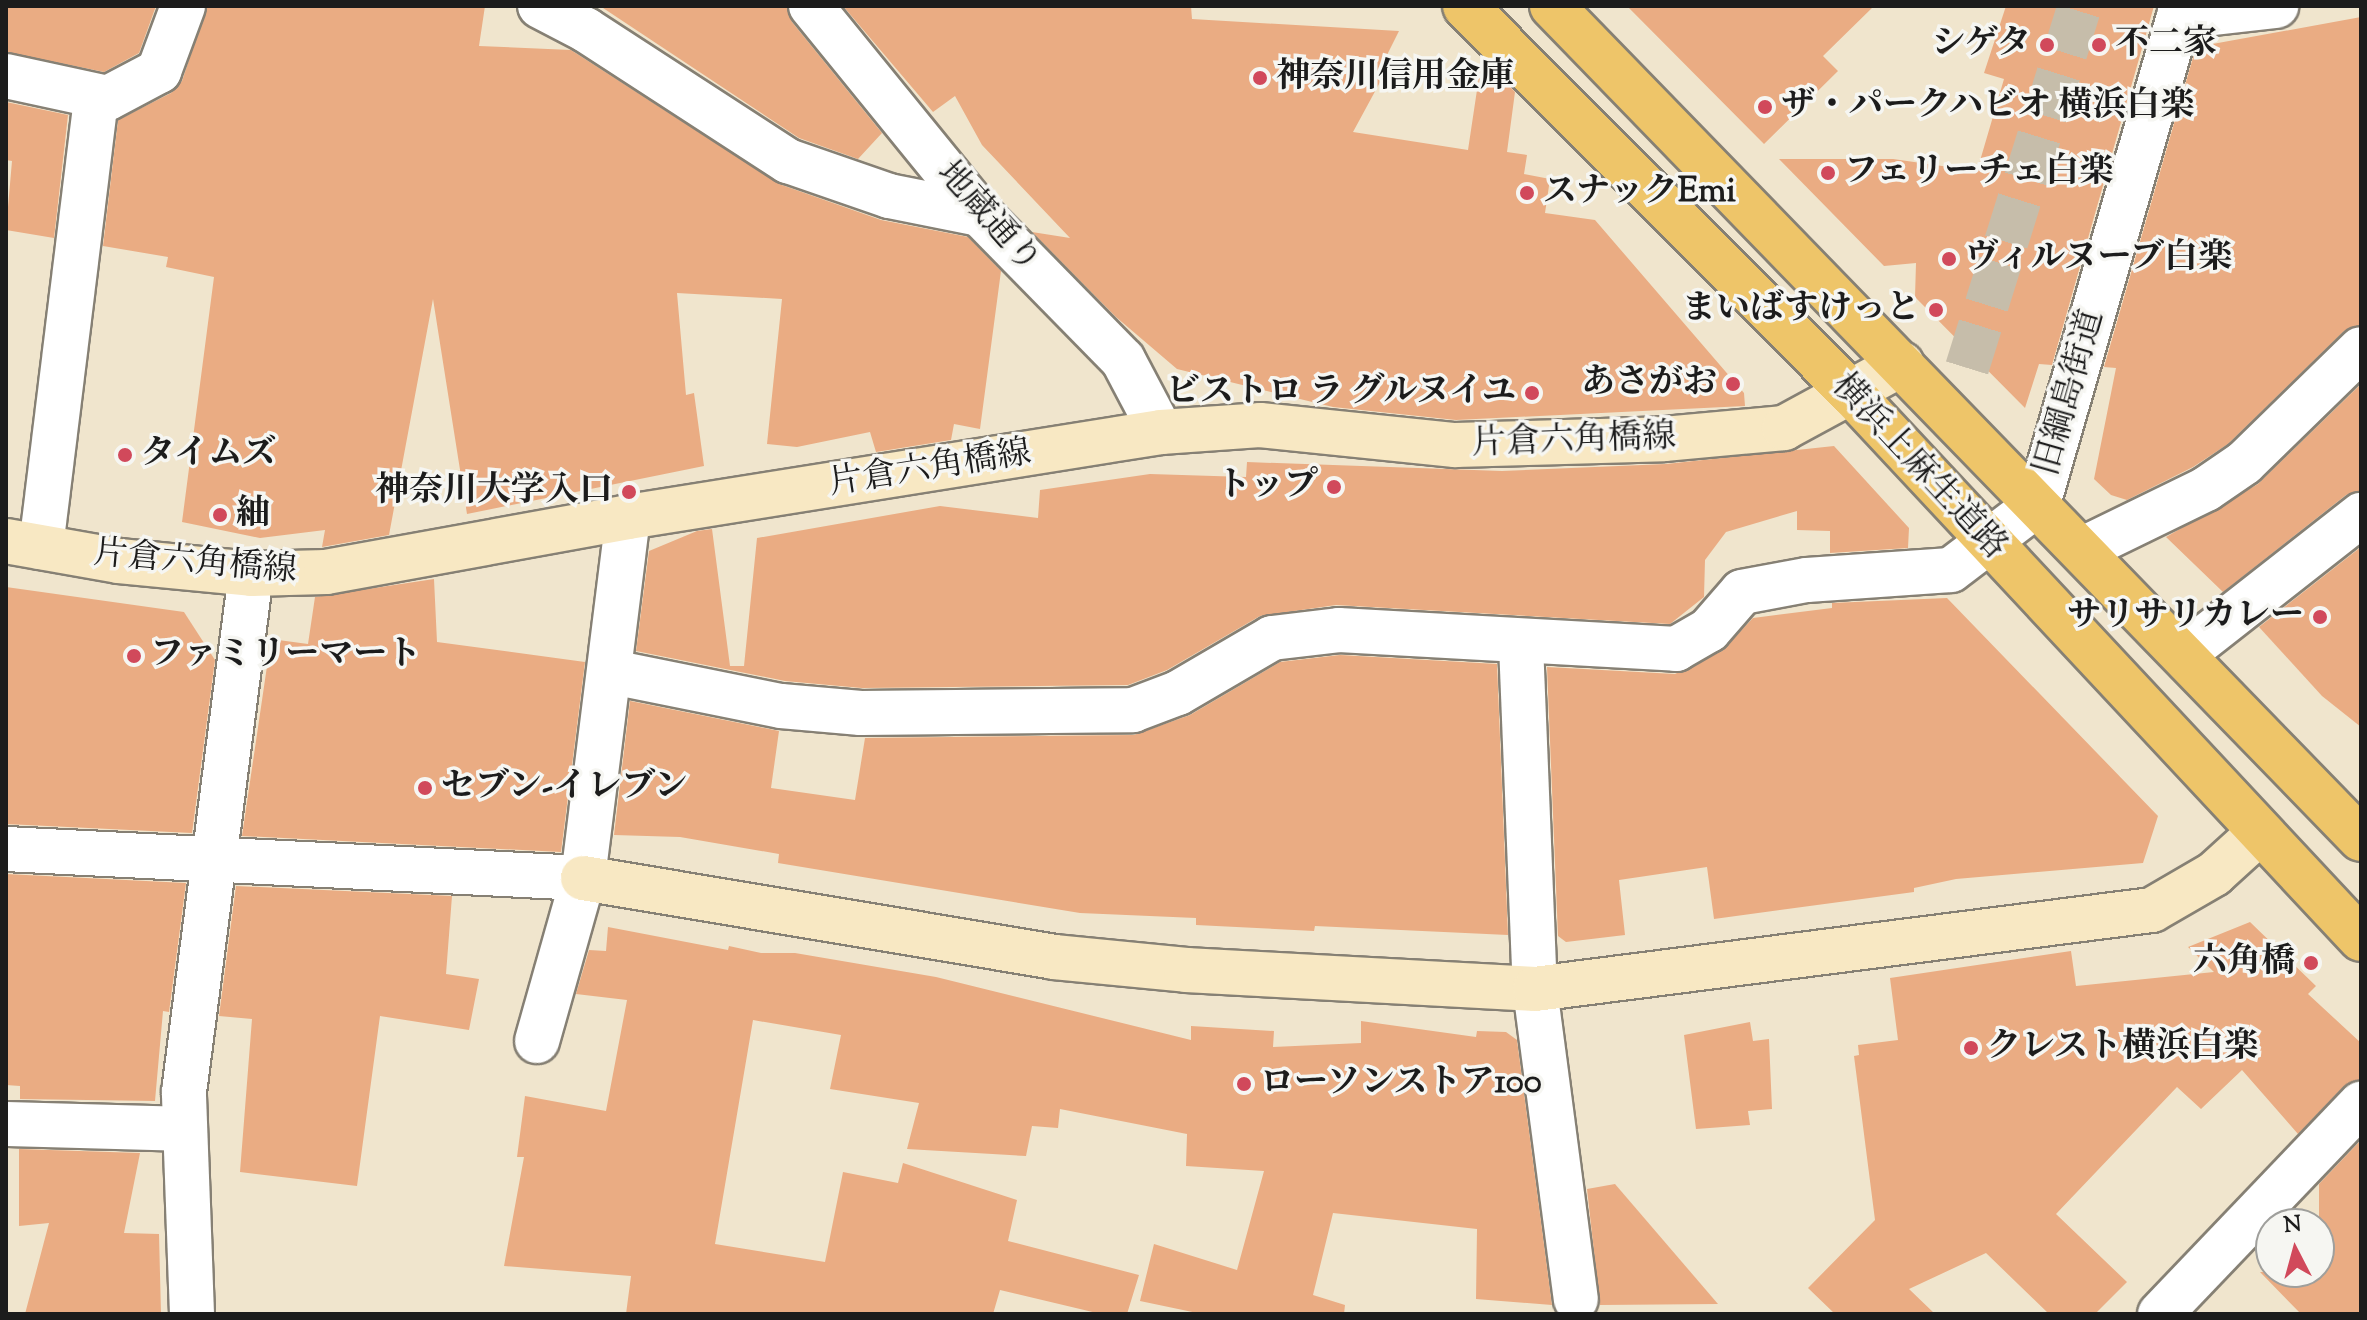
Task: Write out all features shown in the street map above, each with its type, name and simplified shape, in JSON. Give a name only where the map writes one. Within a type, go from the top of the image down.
[{"type":"main road","name":"横浜上麻生道路","points":[[1465,6],[1853,395],[2361,939]]},
{"type":"main road","name":"横浜上麻生道路","points":[[1552,6],[2185,653],[2361,839]]},
{"type":"street","points":[[6,76],[108,98],[159,71],[183,6]]},
{"type":"street","points":[[540,6],[586,30],[788,161],[889,196],[980,214]]},
{"type":"street","name":"地蔵通り","points":[[811,6],[980,214],[1123,360],[1161,432]]},
{"type":"street","points":[[2180,12],[2276,6]]},
{"type":"street","name":"旧綱島街道","points":[[2038,504],[2180,12]]},
{"type":"street","points":[[24,544],[96,96]]},
{"type":"street","points":[[2083,549],[2206,489],[2244,463],[2361,349]]},
{"type":"street","name":"片倉六角橋線","points":[[24,544],[119,561],[251,574],[326,572],[628,517],[1161,432],[1260,425],[1455,445],[1664,439],[1784,428],[1853,395],[1902,364]]},
{"type":"street","points":[[612,672],[781,706],[861,713],[1022,714],[1133,710],[1178,693],[1272,638],[1339,630],[1521,644],[1676,649],[1709,630],[1742,592],[1807,580],[1951,570],[2038,504]]},
{"type":"street","points":[[2185,653],[2361,515]]},
{"type":"street","points":[[537,1041],[583,878],[612,672],[628,517]]},
{"type":"street","points":[[192,1314],[184,1092],[211,859],[251,574]]},
{"type":"street","points":[[1521,644],[1535,989],[1576,1299]]},
{"type":"street","points":[[6,849],[583,878],[1054,957],[1186,970],[1535,989],[2152,910],[2214,874],[2259,833]]},
{"type":"street","points":[[2160,1314],[2361,1104]]},
{"type":"street","points":[[6,1124],[185,1129]]},
{"type":"building","points":[[6,6],[156,6],[139,53],[104,72],[6,52]]},
{"type":"building","points":[[207,6],[485,6],[479,46],[571,50],[779,184],[881,220],[968,237],[1001,271],[980,429],[954,424],[951,440],[876,452],[870,432],[797,447],[767,444],[782,299],[677,293],[686,395],[694,393],[704,466],[467,514],[433,299],[389,535],[322,547],[325,530],[260,538],[182,522],[214,277],[166,267],[168,257],[103,246],[118,120],[171,93],[182,81]]},
{"type":"building","points":[[600,6],[787,6],[792,22],[882,133],[858,159],[799,138]]},
{"type":"building","points":[[843,6],[1191,6],[1192,19],[1399,31],[1387,55],[1385,73],[1353,132],[1468,150],[1480,70],[1496,72],[1515,92],[1507,152],[1527,155],[1524,174],[1550,179],[1545,213],[1595,220],[1744,393],[1745,406],[1456,420],[1333,407],[1177,369],[1116,317],[1032,232],[1070,238],[982,145],[955,96],[933,112]]},
{"type":"building","name":"ザ・パークハビオ 横浜白楽","points":[[1627,6],[1874,6],[1823,56],[1838,71],[1764,144]]},
{"type":"building","points":[[2006,6],[2154,6],[2052,365],[2039,364],[2025,408],[1915,297],[1916,263],[1884,266],[1779,159],[1893,159],[1977,171],[2004,79],[1984,73]]},
{"type":"building","points":[[2361,17],[2361,325],[2344,331],[2228,444],[2193,467],[2127,500],[2111,495],[2094,479],[2116,368],[2104,367],[2196,47]]},
{"type":"building","points":[[6,102],[68,115],[54,238],[6,230],[12,161],[6,160]]},
{"type":"building","points":[[2361,384],[2361,491],[2346,495],[2223,592],[2166,537],[2258,484]]},
{"type":"building","points":[[1834,446],[1909,528],[1908,548],[1830,553],[1830,531],[1797,530],[1797,511],[1726,532],[1705,560],[1704,597],[1670,624],[1336,605],[1260,616],[1167,670],[1128,685],[862,688],[785,681],[636,651],[649,551],[697,531],[712,529],[730,666],[744,666],[757,538],[940,506],[1038,518],[1040,490],[1150,474],[1246,477],[1247,462],[1502,471],[1666,464]]},
{"type":"building","points":[[2361,547],[2361,727],[2322,696],[2259,627]]},
{"type":"building","points":[[434,579],[437,642],[585,662],[561,852],[242,836],[271,639],[308,644],[315,597]]},
{"type":"building","points":[[6,587],[184,612],[215,660],[192,833],[6,824]]},
{"type":"building","points":[[1947,598],[2158,816],[2143,863],[1956,879],[1914,888],[1914,892],[1714,919],[1707,867],[1619,880],[1625,935],[1566,942],[1558,936],[1547,667],[1675,674],[1722,651],[1753,618],[1832,608],[1832,603]]},
{"type":"building","points":[[1340,655],[1497,664],[1508,935],[1315,926],[1314,931],[1196,925],[1196,918],[1080,913],[778,863],[779,854],[680,837],[614,835],[630,701],[779,731],[771,788],[855,800],[865,738],[1134,735],[1190,715],[1280,662]]},
{"type":"building","points":[[6,874],[186,883],[169,1012],[163,1011],[155,1101],[20,1099],[20,1086],[6,1085]]},
{"type":"building","points":[[236,886],[452,896],[446,974],[479,979],[469,1030],[380,1016],[357,1186],[240,1172],[252,1019],[219,1016]]},
{"type":"building","points":[[2250,922],[2316,986],[2308,994],[2361,1043],[2361,1080],[2343,1087],[2298,1134],[2242,1070],[2201,1109],[2177,1087],[2056,1214],[2127,1282],[2095,1314],[2049,1314],[1986,1253],[1909,1289],[1935,1314],[1835,1314],[1808,1288],[1875,1220],[1854,1056],[1859,1055],[1858,1045],[1898,1040],[1890,978],[2071,951],[2076,986],[2214,972],[2188,947]]},
{"type":"building","points":[[608,927],[728,950],[729,946],[761,953],[795,953],[936,977],[1191,1040],[1191,1026],[1274,1031],[1273,1047],[1361,1043],[1361,1021],[1476,1037],[1477,1031],[1506,1032],[1517,1040],[1552,1305],[1476,1299],[1477,1229],[1333,1213],[1313,1295],[1345,1305],[1344,1314],[1202,1314],[1140,1301],[1154,1244],[1237,1270],[1264,1171],[1186,1166],[1187,1134],[1060,1109],[1058,1128],[1032,1126],[1026,1156],[907,1149],[919,1103],[830,1089],[841,1035],[753,1020],[715,1244],[825,1262],[843,1172],[898,1183],[903,1163],[1017,1200],[1008,1241],[1139,1275],[1127,1314],[1101,1314],[1000,1290],[993,1314],[626,1314],[631,1276],[504,1266],[524,1157],[517,1157],[525,1096],[606,1111],[627,1000],[576,994],[589,950],[606,951]]},
{"type":"building","points":[[1750,1022],[1753,1041],[1769,1039],[1772,1109],[1748,1111],[1750,1125],[1696,1129],[1684,1035]]},
{"type":"building","points":[[2361,1140],[2361,1314],[2301,1314],[2276,1288],[2335,1288],[2335,1208],[2319,1208],[2319,1184]]},
{"type":"building","points":[[19,1149],[140,1153],[124,1233],[159,1234],[161,1314],[25,1314],[49,1223],[19,1226]]},
{"type":"building","points":[[1615,1184],[1718,1304],[1600,1305],[1587,1189]]},
{"type":"tunnel","points":[[1967,368],[2080,6]]},
{"type":"place","name":"シゲタ","points":[[2047,45]]},
{"type":"place","name":"不二家","points":[[2099,45]]},
{"type":"place","name":"神奈川信用金庫","points":[[1260,78]]},
{"type":"place","name":"ザ・パークハビオ 横浜白楽","points":[[1765,107]]},
{"type":"place","name":"フェリーチェ白楽","points":[[1828,173]]},
{"type":"place","name":"スナックEmi","points":[[1527,193]]},
{"type":"place","name":"ヴィルヌーブ白楽","points":[[1949,259]]},
{"type":"place","name":"まいばすけっと","points":[[1936,310]]},
{"type":"place","name":"あさがお","points":[[1733,384]]},
{"type":"place","name":"ビストロ ラ グルヌイユ","points":[[1532,393]]},
{"type":"place","name":"タイムズ","points":[[125,455]]},
{"type":"place","name":"トップ","points":[[1334,487]]},
{"type":"place","name":"神奈川大学入口","points":[[629,492]]},
{"type":"place","name":"紬","points":[[220,515]]},
{"type":"place","name":"サリサリカレー","points":[[2320,617]]},
{"type":"place","name":"ファミリーマート","points":[[134,656]]},
{"type":"place","name":"セブン-イレブン","points":[[425,788]]},
{"type":"place","name":"六角橋","points":[[2311,963]]},
{"type":"place","name":"クレスト横浜白楽","points":[[1971,1048]]},
{"type":"place","name":"ローソンストア100","points":[[1244,1084]]}]
